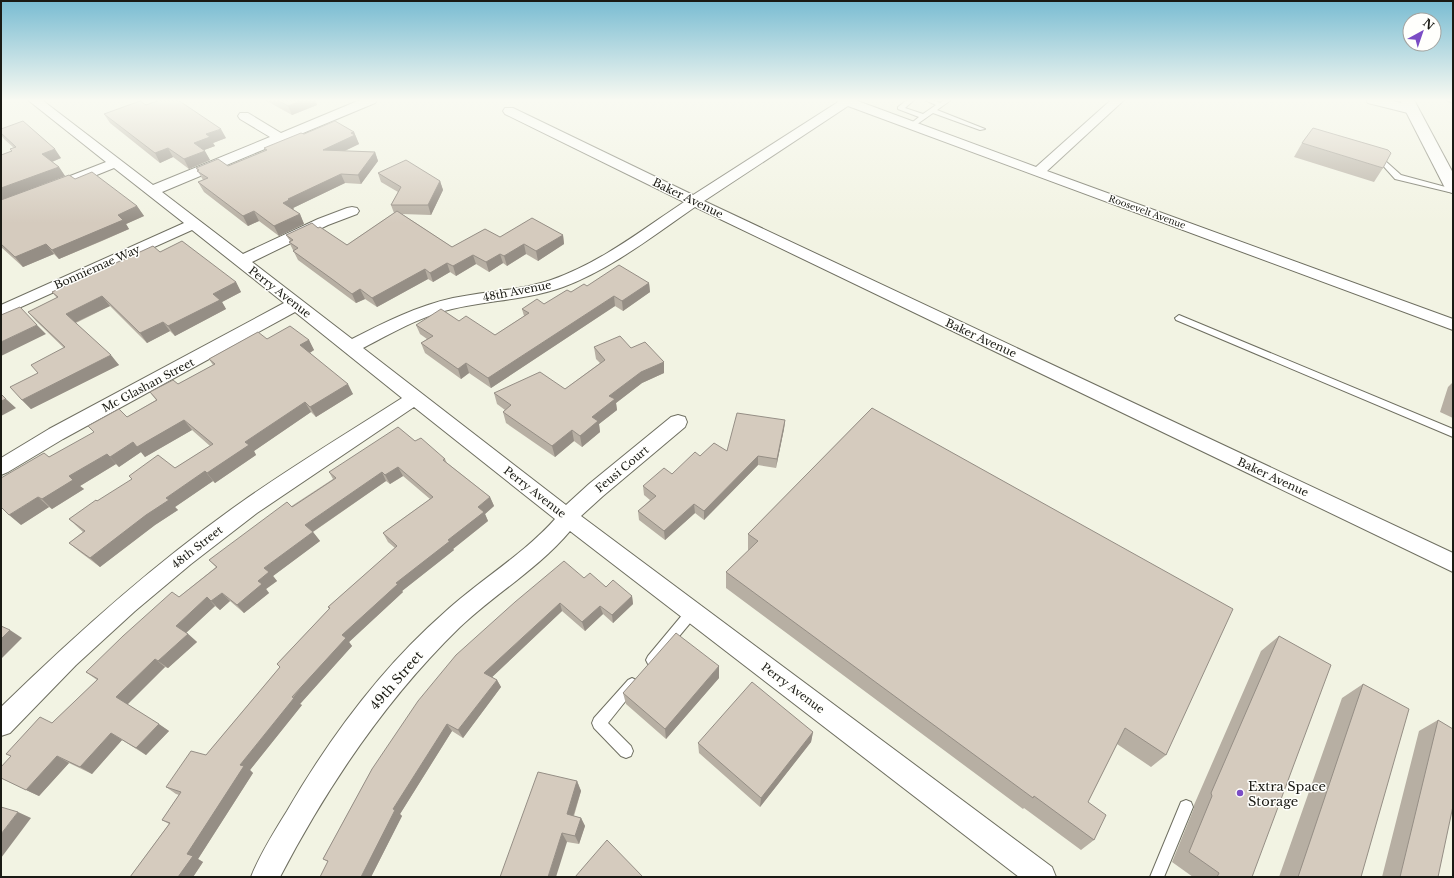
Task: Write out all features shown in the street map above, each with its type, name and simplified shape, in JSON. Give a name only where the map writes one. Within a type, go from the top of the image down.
[{"type":"main road","points":[[1430,141],[1448,172],[1453,188]]},
{"type":"street","name":"Perry Avenue","points":[[87,141],[152,190],[568,518],[1042,877]]},
{"type":"street","points":[[152,190],[273,141]]},
{"type":"street","name":"Baker Avenue","points":[[570,141],[694,202],[1453,563]]},
{"type":"street","points":[[694,202],[785,141]]},
{"type":"street","name":"Roosevelt Avenue","points":[[952,141],[1453,325]]},
{"type":"street","points":[[1038,172],[1072,141]]},
{"type":"street","points":[[37,193],[116,163]]},
{"type":"street","name":"48th Avenue","points":[[351,347],[407,319],[432,309],[454,303],[538,289],[586,272],[606,262],[694,202]]},
{"type":"street","points":[[241,261],[323,222],[352,211]]},
{"type":"street","name":"Bonniemae Way","points":[[1,311],[194,224]]},
{"type":"street","name":"Mc Glashan Street","points":[[1,467],[56,434],[296,304]]},
{"type":"street","name":"48th Street","points":[[1,724],[68,658],[127,604],[183,558],[250,507],[415,398]]},
{"type":"street","name":"Feusi Court","points":[[568,518],[583,501],[678,422]]},
{"type":"street","name":"49th Street","points":[[265,877],[284,839],[316,785],[356,727],[404,669],[453,619],[552,536],[568,518]]},
{"type":"lane","points":[[1366,155],[1380,159],[1398,177],[1453,191]]},
{"type":"lane","points":[[1180,318],[1453,433]]},
{"type":"lane","points":[[626,751],[599,723],[692,612]]},
{"type":"lane","points":[[1157,877],[1186,807]]},
{"type":"building","points":[[10,141],[46,141],[55,149],[42,154],[59,167],[1,188],[1,155],[12,151],[10,149],[16,147]]},
{"type":"building","points":[[139,141],[199,141],[194,143],[205,151],[184,159],[168,148],[155,153]]},
{"type":"building","points":[[281,141],[342,141],[323,150],[375,152],[358,175],[341,174],[288,199],[289,200],[283,203],[300,214],[274,226],[254,211],[243,216],[198,182],[208,178],[197,171],[199,170],[196,168],[218,159],[228,166],[267,150],[264,148]]},
{"type":"building","points":[[1303,141],[1357,141],[1388,150],[1391,153],[1383,168],[1302,143]]},
{"type":"building","points":[[406,160],[440,181],[428,205],[391,205],[401,187],[378,173]]},
{"type":"building","points":[[92,172],[137,206],[118,215],[123,220],[52,250],[46,244],[15,257],[1,244],[1,200],[69,175],[75,179]]},
{"type":"building","points":[[397,211],[452,247],[485,229],[500,237],[532,218],[563,235],[536,251],[524,244],[504,256],[500,254],[486,262],[473,255],[453,266],[447,263],[430,273],[425,269],[372,298],[360,289],[352,294],[293,251],[298,248],[289,242],[293,240],[286,235],[312,223],[347,245]]},
{"type":"building","points":[[182,241],[236,282],[213,294],[220,300],[168,326],[163,322],[140,333],[102,296],[66,314],[111,355],[22,400],[10,387],[38,373],[31,365],[65,347],[28,312],[58,297],[52,292],[153,246],[160,252]]},
{"type":"building","points":[[619,265],[649,283],[622,301],[614,296],[488,378],[466,363],[458,369],[421,343],[433,336],[416,325],[441,309],[459,321],[466,316],[495,335],[529,313],[522,309],[537,299],[544,304],[567,290],[571,292],[584,284],[587,286]]},
{"type":"building","points":[[20,307],[37,325],[1,342],[1,315]]},
{"type":"building","points":[[290,326],[309,340],[300,345],[348,384],[310,407],[305,402],[245,442],[249,445],[207,473],[205,471],[166,498],[169,500],[146,515],[90,558],[69,543],[85,531],[69,519],[96,500],[97,501],[132,479],[129,476],[158,455],[175,468],[213,444],[184,420],[137,447],[133,442],[110,457],[107,454],[69,476],[73,480],[42,499],[38,497],[9,515],[1,507],[1,478],[44,453],[49,457],[94,432],[88,426],[119,409],[127,417],[157,400],[150,392],[173,380],[178,384],[215,364],[209,359],[258,332],[267,339]]},
{"type":"building","points":[[620,336],[631,348],[645,342],[664,362],[641,372],[609,396],[615,399],[592,417],[598,421],[580,436],[572,430],[552,446],[503,412],[511,405],[494,393],[540,372],[565,389],[605,360],[594,347]]},
{"type":"building","points":[[1,394],[6,399],[1,401]]},
{"type":"building","points":[[872,408],[1233,609],[1166,755],[1125,728],[1088,802],[1106,815],[1094,840],[1034,796],[1033,798],[726,572],[758,541],[748,534]]},
{"type":"building","points":[[737,413],[785,420],[777,459],[758,456],[704,511],[694,504],[664,531],[638,511],[656,496],[643,486],[664,468],[672,474],[695,452],[700,456],[714,443],[727,451]]},
{"type":"building","points":[[398,427],[415,441],[421,438],[445,459],[443,460],[490,497],[478,507],[484,512],[448,540],[450,541],[396,583],[398,584],[342,635],[346,638],[292,697],[294,698],[240,765],[244,766],[187,854],[193,856],[178,877],[130,877],[170,823],[162,820],[181,792],[166,787],[191,751],[206,755],[280,667],[277,664],[330,608],[328,607],[397,546],[383,533],[433,497],[398,467],[385,475],[382,472],[305,525],[313,532],[264,568],[269,572],[258,581],[262,584],[237,605],[222,593],[211,601],[207,597],[176,626],[188,634],[158,661],[155,659],[116,697],[159,724],[136,748],[111,733],[80,767],[57,756],[26,790],[1,778],[1,767],[11,756],[6,754],[40,717],[52,723],[98,679],[86,672],[172,592],[179,597],[217,567],[209,560],[287,502],[292,507],[336,478],[329,472]]},
{"type":"building","points":[[564,561],[584,578],[590,573],[606,587],[613,580],[632,596],[612,615],[600,606],[582,622],[560,603],[484,673],[497,680],[458,730],[447,724],[393,809],[395,810],[361,877],[320,877],[328,861],[323,859],[372,769],[418,701],[456,655],[515,602]]},
{"type":"building","points":[[1,626],[10,630],[1,639]]},
{"type":"building","points":[[676,633],[719,666],[665,729],[623,693]]},
{"type":"building","points":[[1279,636],[1331,665],[1252,877],[1217,877],[1219,873],[1189,852],[1212,796],[1211,793]]},
{"type":"building","points":[[752,682],[813,732],[761,798],[698,743]]},
{"type":"building","points":[[1363,684],[1409,709],[1361,877],[1298,877]]},
{"type":"building","points":[[1438,720],[1453,729],[1453,806],[1438,877],[1400,877]]},
{"type":"building","points":[[538,772],[577,781],[567,814],[581,818],[575,836],[562,833],[548,877],[500,877]]},
{"type":"building","points":[[1,807],[18,812],[1,834]]},
{"type":"building","points":[[607,840],[643,877],[575,877]]},
{"type":"place","name":"Extra Space Storage","points":[[1240,793]]}]
